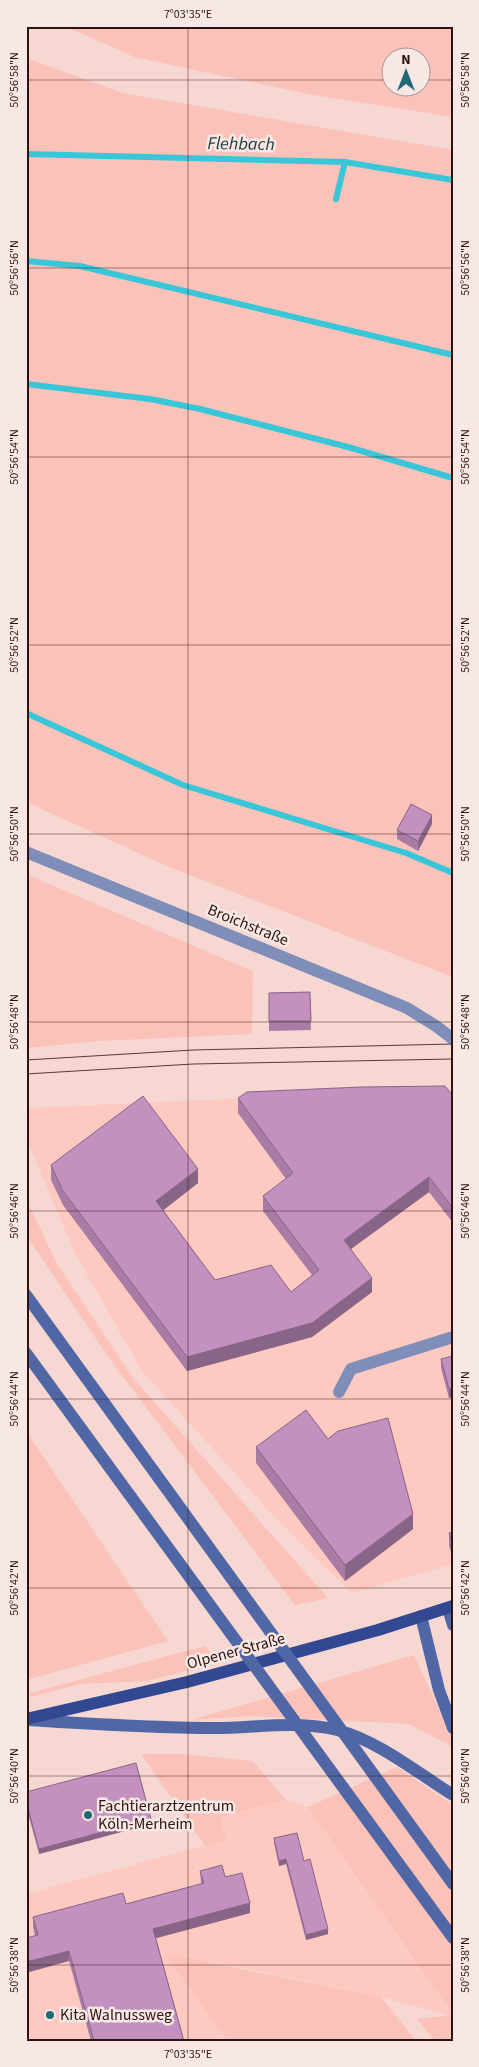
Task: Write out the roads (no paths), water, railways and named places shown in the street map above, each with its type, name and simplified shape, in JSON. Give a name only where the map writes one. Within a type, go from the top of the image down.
[{"type":"main road","points":[[26,1295],[453,1884]]},
{"type":"main road","points":[[26,1353],[453,1938]]},
{"type":"main road","points":[[451,1607],[453,1626]]},
{"type":"main road","name":"Olpener Straße","points":[[26,1719],[187,1682],[378,1630],[451,1607]]},
{"type":"main road","points":[[421,1616],[439,1690],[453,1728]]},
{"type":"main road","points":[[26,1719],[172,1728],[308,1725],[336,1730],[355,1736],[386,1752],[453,1795]]},
{"type":"street","name":"Broichstraße","points":[[26,852],[407,1008],[453,1039]]},
{"type":"street","points":[[339,1392],[351,1369],[453,1337]]},
{"type":"waterway","name":"Flehbach","points":[[26,154],[345,162],[453,180]]},
{"type":"waterway","points":[[336,199],[345,162]]},
{"type":"waterway","points":[[26,261],[80,266],[453,355]]},
{"type":"waterway","points":[[26,384],[150,399],[200,409],[348,447],[453,478]]},
{"type":"waterway","points":[[26,713],[183,785],[406,853],[453,873]]},
{"type":"tram line","points":[[26,1060],[193,1050],[453,1044]]},
{"type":"tram line","points":[[26,1074],[193,1064],[453,1059]]},
{"type":"place","name":"Fachtierarztzentrum Köln-Merheim","points":[[88,1815]]},
{"type":"place","name":"Kita Walnussweg","points":[[50,2015]]}]
